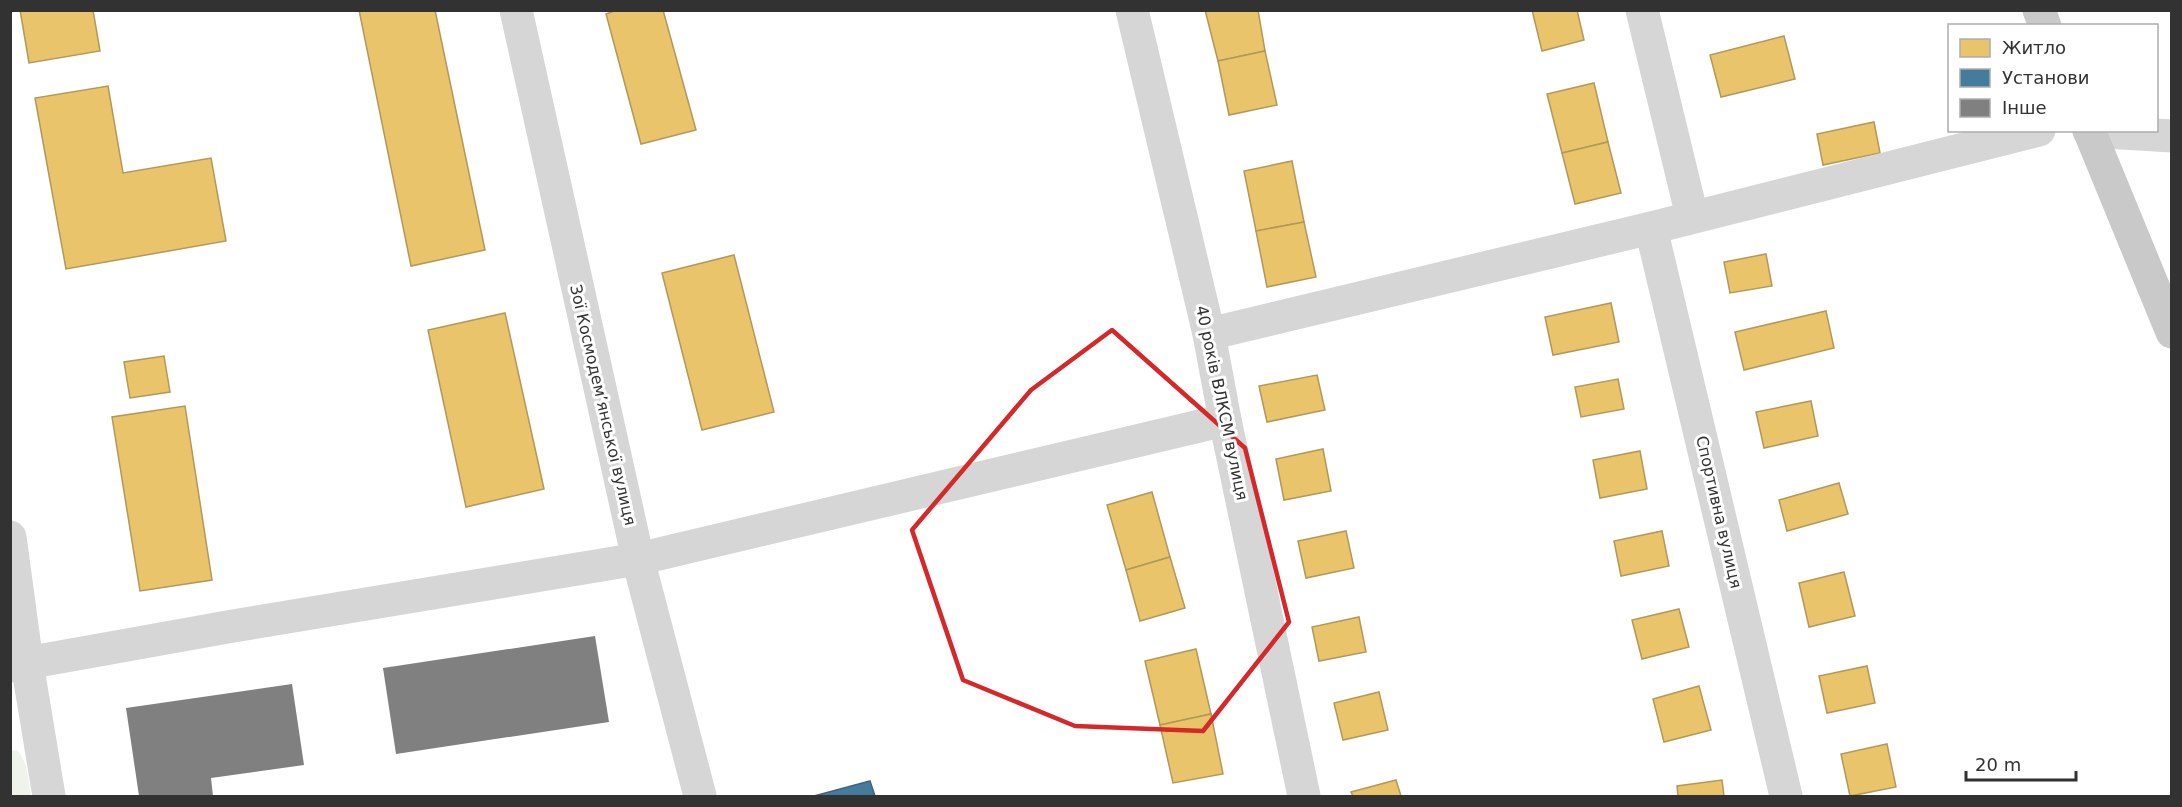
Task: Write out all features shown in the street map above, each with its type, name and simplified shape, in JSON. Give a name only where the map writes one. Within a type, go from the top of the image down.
[{"type":"main road","points":[[2089,132],[2172,332]]},
{"type":"street","name":"Зої Космодем’янської вулиця","points":[[516,10],[638,559],[700,796]]},
{"type":"street","name":"40 років ВЛКСМ вулиця","points":[[1132,10],[1209,333],[1225,420],[1304,796]]},
{"type":"street","points":[[1642,10],[1692,216]]},
{"type":"street","points":[[1209,333],[1651,228],[2031,132]]},
{"type":"street","points":[[2106,132],[2172,136]]},
{"type":"street","name":"Спортивна вулиця","points":[[1651,228],[1786,796]]},
{"type":"street","points":[[19,664],[638,559],[1225,420]]},
{"type":"street","points":[[10,537],[19,664],[49,796]]},
{"type":"highlighted area","points":[[1112,330],[1245,448],[1289,622],[1203,731],[1075,726],[963,680],[912,530],[1031,390]]},
{"type":"shaded area","points":[[17,750],[25,766],[31,796],[11,796],[11,751]]},
{"type":"building: Житло","points":[[20,10],[93,10],[100,51],[29,63]]},
{"type":"building: Житло","points":[[359,10],[435,10],[485,250],[411,266]]},
{"type":"building: Житло","points":[[617,10],[663,10],[696,130],[641,144],[606,14]]},
{"type":"building: Житло","points":[[1205,10],[1258,10],[1265,51],[1218,61]]},
{"type":"building: Житло","points":[[1532,10],[1577,10],[1584,40],[1542,51]]},
{"type":"building: Житло","points":[[1784,36],[1795,79],[1721,97],[1710,55]]},
{"type":"building: Житло","points":[[1265,51],[1277,105],[1229,115],[1218,61]]},
{"type":"building: Житло","points":[[1594,83],[1608,142],[1562,153],[1547,94]]},
{"type":"building: Житло","points":[[108,86],[123,173],[211,158],[226,241],[66,269],[35,98]]},
{"type":"building: Житло","points":[[1874,122],[1880,153],[1823,165],[1817,134]]},
{"type":"building: Житло","points":[[1608,142],[1621,193],[1575,204],[1562,153]]},
{"type":"building: Житло","points":[[1292,161],[1304,222],[1256,231],[1244,171]]},
{"type":"building: Житло","points":[[1304,222],[1316,277],[1267,287],[1256,231]]},
{"type":"building: Житло","points":[[1766,254],[1772,286],[1730,293],[1724,262]]},
{"type":"building: Житло","points":[[734,255],[774,412],[702,430],[662,273]]},
{"type":"building: Житло","points":[[1611,303],[1619,342],[1553,355],[1545,317]]},
{"type":"building: Житло","points":[[1826,311],[1834,348],[1744,370],[1735,332]]},
{"type":"building: Житло","points":[[505,313],[544,489],[466,507],[428,330]]},
{"type":"building: Житло","points":[[164,356],[170,392],[130,398],[124,362]]},
{"type":"building: Житло","points":[[1317,375],[1325,410],[1267,422],[1259,386]]},
{"type":"building: Житло","points":[[1618,379],[1624,409],[1581,417],[1575,387]]},
{"type":"building: Житло","points":[[1811,401],[1818,436],[1764,448],[1756,412]]},
{"type":"building: Житло","points":[[185,406],[212,580],[140,591],[112,417]]},
{"type":"building: Житло","points":[[1323,449],[1331,491],[1284,500],[1276,459]]},
{"type":"building: Житло","points":[[1640,451],[1647,489],[1600,498],[1593,460]]},
{"type":"building: Житло","points":[[1839,483],[1848,514],[1787,531],[1779,500]]},
{"type":"building: Житло","points":[[1152,492],[1170,557],[1126,570],[1107,505]]},
{"type":"building: Житло","points":[[1346,531],[1354,568],[1306,578],[1298,541]]},
{"type":"building: Житло","points":[[1662,531],[1669,566],[1621,576],[1614,541]]},
{"type":"building: Житло","points":[[1170,557],[1185,608],[1140,621],[1126,570]]},
{"type":"building: Житло","points":[[1844,572],[1855,616],[1809,627],[1799,583]]},
{"type":"building: Житло","points":[[1679,609],[1689,647],[1642,659],[1632,620]]},
{"type":"building: Житло","points":[[1359,617],[1366,652],[1319,661],[1312,627]]},
{"type":"building: Житло","points":[[1196,649],[1211,714],[1160,725],[1145,661]]},
{"type":"building: Житло","points":[[1867,666],[1875,703],[1827,713],[1819,676]]},
{"type":"building: Житло","points":[[1699,686],[1711,730],[1664,742],[1653,699]]},
{"type":"building: Житло","points":[[1379,692],[1388,730],[1343,740],[1334,703]]},
{"type":"building: Житло","points":[[1211,714],[1223,774],[1173,783],[1160,725]]},
{"type":"building: Житло","points":[[1887,744],[1896,787],[1850,796],[1841,754]]},
{"type":"building: Житло","points":[[1396,780],[1401,796],[1353,796],[1351,792]]},
{"type":"building: Житло","points":[[1722,780],[1724,796],[1678,796],[1677,786]]},
{"type":"building: Установи","points":[[870,781],[875,796],[814,796]]},
{"type":"building: Інше","points":[[595,636],[609,722],[396,754],[383,668]]},
{"type":"building: Інше","points":[[292,684],[304,765],[211,778],[213,796],[139,796],[126,708]]}]
